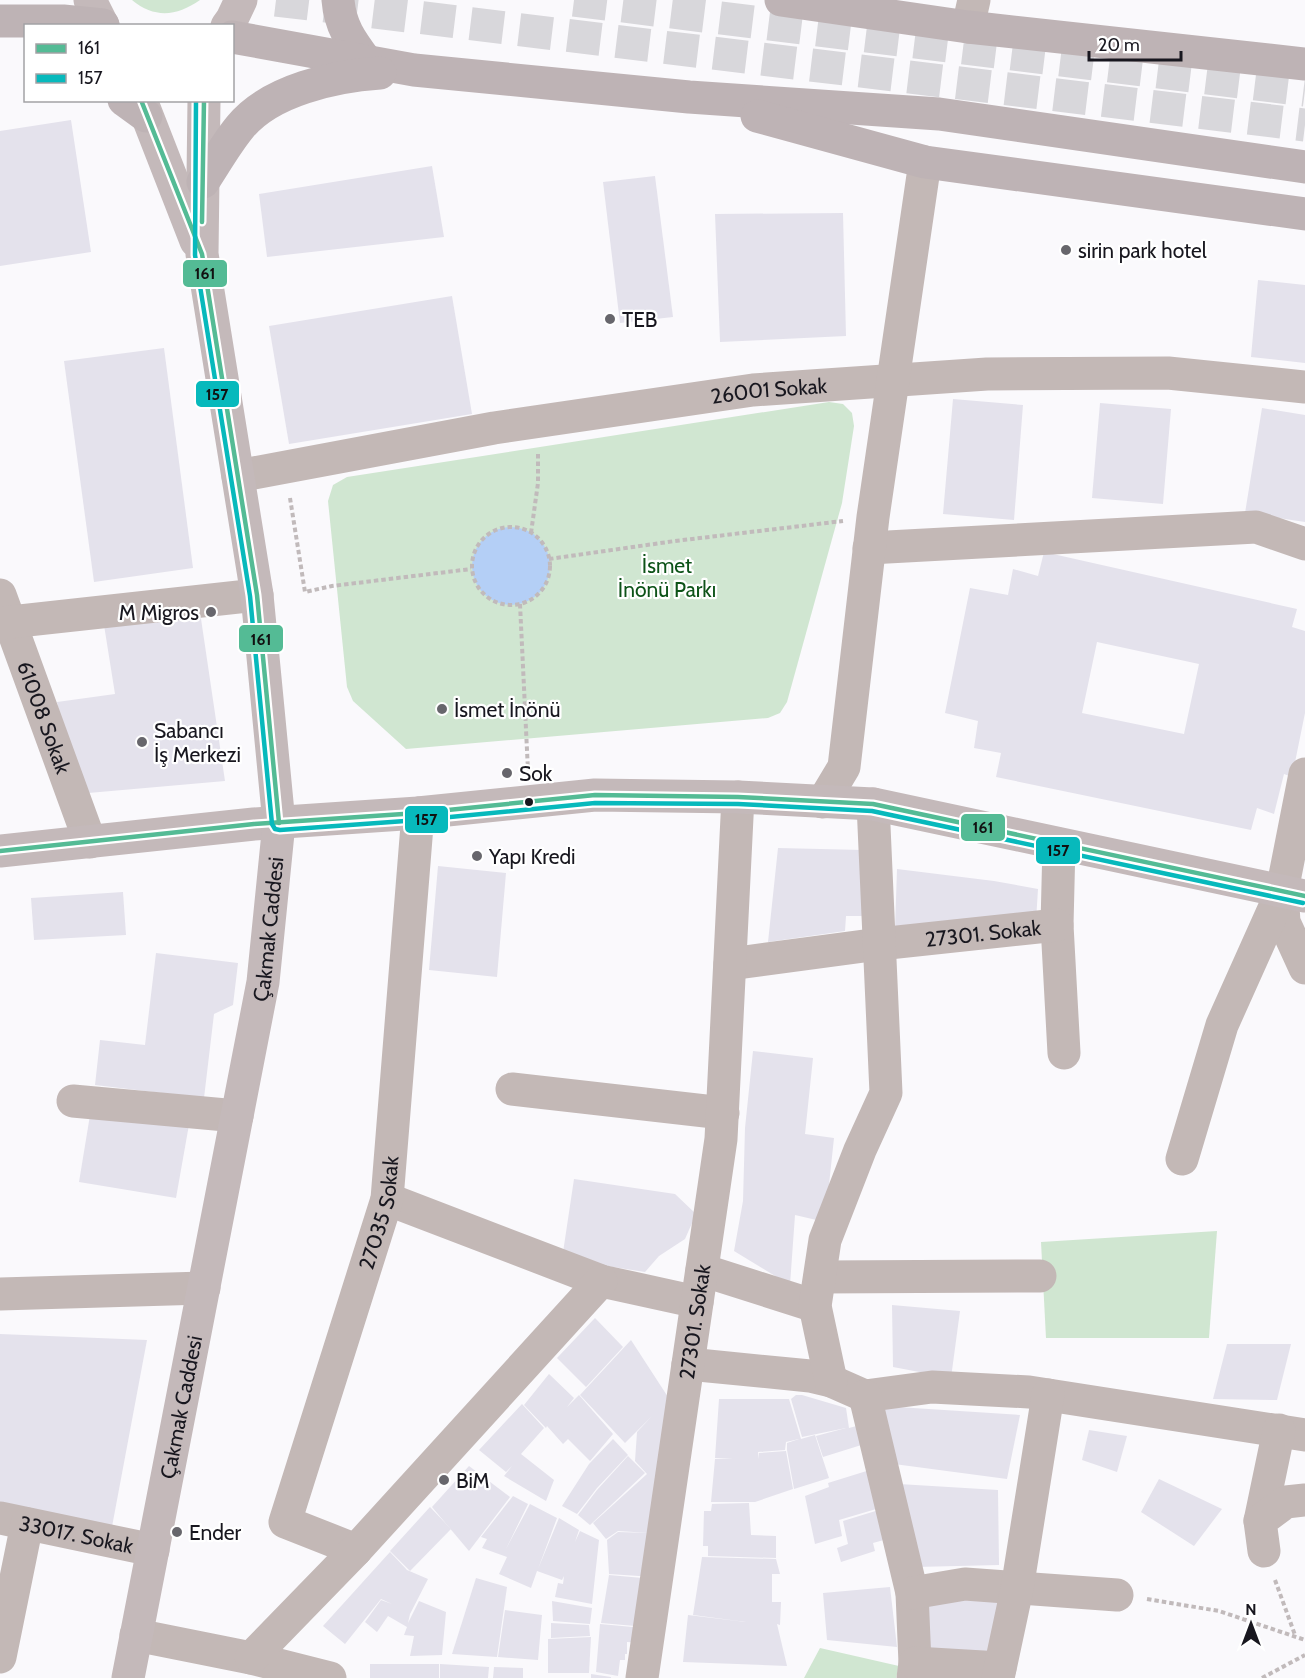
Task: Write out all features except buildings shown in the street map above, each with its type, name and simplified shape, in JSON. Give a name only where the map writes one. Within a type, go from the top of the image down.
[{"type":"highway","points":[[338,0],[339,17],[348,38],[366,61]]},
{"type":"highway","points":[[781,0],[971,13],[1305,64]]},
{"type":"highway","points":[[0,21],[63,21],[93,24]]},
{"type":"highway","points":[[0,32],[24,42]]},
{"type":"highway","points":[[234,37],[414,70],[689,97],[939,114],[1305,167]]},
{"type":"highway","points":[[203,182],[241,126],[275,99],[319,83],[351,75],[414,70]]},
{"type":"highway","points":[[689,97],[925,162],[1305,213]]},
{"type":"main road","points":[[90,0],[102,24]]},
{"type":"main road","points":[[228,24],[241,0]]},
{"type":"main road","name":"Çakmak Caddesi","points":[[128,1678],[263,982],[279,823],[257,595],[202,254],[204,102]]},
{"type":"main road","points":[[137,106],[202,254]]},
{"type":"main road","points":[[0,850],[595,795],[738,797],[873,804],[1293,893]]},
{"type":"street","points":[[823,802],[843,767],[871,532],[925,162]]},
{"type":"street","name":"26001 Sokak","points":[[238,476],[539,421],[753,390],[987,374],[1168,373],[1305,387]]},
{"type":"street","points":[[871,532],[1256,527],[1305,544]]},
{"type":"street","points":[[3,613],[257,595]]},
{"type":"street","name":"61008 Sokak","points":[[3,613],[90,842]]},
{"type":"street","points":[[1305,774],[1293,893],[1284,922],[1305,968]]},
{"type":"street","name":"27301. Sokak","points":[[642,1678],[722,1139],[738,797]]},
{"type":"street","points":[[831,1381],[818,1291],[825,1240],[860,1150],[886,1093],[873,804]]},
{"type":"street","name":"27035 Sokak","points":[[356,1550],[285,1522],[387,1199],[418,813]]},
{"type":"street","points":[[1059,844],[1057,925],[1064,1053]]},
{"type":"street","points":[[1182,1159],[1222,1025],[1293,893]]},
{"type":"street","name":"27301. Sokak","points":[[730,964],[879,944],[1057,925]]},
{"type":"street","points":[[512,1089],[723,1113]]},
{"type":"street","points":[[73,1101],[237,1116]]},
{"type":"street","points":[[387,1199],[601,1281],[818,1291],[1040,1275]]},
{"type":"street","points":[[251,1658],[356,1550],[601,1281]]},
{"type":"street","points":[[0,1294],[204,1288]]},
{"type":"street","points":[[688,1364],[790,1374],[831,1381],[865,1396],[932,1387],[1029,1392],[1292,1432],[1262,1536]]},
{"type":"street","points":[[865,1396],[912,1593],[914,1671],[999,1673],[1017,1589],[1048,1395]]},
{"type":"street","points":[[1262,1536],[1286,1502],[1305,1500]]},
{"type":"street","points":[[0,1657],[13,1521]]},
{"type":"street","name":"33017. Sokak","points":[[13,1521],[153,1550]]},
{"type":"street","points":[[912,1593],[965,1584],[1117,1594]]},
{"type":"street","points":[[136,1635],[251,1658],[330,1678]]},
{"type":"path","points":[[531,533],[538,483],[539,421]]},
{"type":"path","points":[[284,467],[305,592],[332,586],[471,569]]},
{"type":"path","points":[[504,527],[522,528],[539,538],[549,554],[549,559],[550,573],[543,590],[528,602],[509,606],[491,600],[477,587],[471,569],[474,550],[486,535],[504,527]]},
{"type":"path","points":[[549,559],[675,541],[871,532]]},
{"type":"path","points":[[520,604],[529,801]]},
{"type":"path","points":[[1262,1536],[1295,1636]]},
{"type":"path","points":[[1117,1594],[1219,1611],[1305,1640]]},
{"type":"path","points":[[1262,1678],[1305,1655]]},
{"type":"green space","points":[[132,0],[200,0],[174,12],[158,13]]},
{"type":"green space","name":"İsmet İnönü Parkı","points":[[829,402],[843,404],[852,413],[854,426],[842,503],[787,702],[780,713],[768,718],[406,749],[353,701],[347,687],[328,501],[333,485],[347,477]]},
{"type":"green space","points":[[1217,1231],[1209,1338],[1046,1338],[1041,1242]]},
{"type":"green space","points":[[820,1648],[899,1666],[896,1678],[804,1678]]},
{"type":"water","points":[[511,527],[526,530],[539,538],[547,551],[550,566],[547,581],[539,594],[526,602],[511,605],[496,602],[483,594],[475,581],[472,566],[475,551],[483,538],[496,530]]},
{"type":"tunnel","points":[[276,0],[1305,125]]},
{"type":"tunnel","points":[[574,0],[1305,90]]},
{"type":"transit line","name":"161","points":[[142,102],[202,254],[257,595],[279,823]]},
{"type":"transit line","name":"157","points":[[196,102],[195,255],[250,596],[272,824],[275,829],[419,820],[595,803],[738,804],[872,811],[1303,903]]},
{"type":"transit line","name":"161","points":[[202,222],[204,102]]},
{"type":"transit line","name":"161","points":[[0,851],[254,824],[418,813],[595,795],[738,797],[873,804],[1305,896]]},
{"type":"place","name":"sirin park hotel","points":[[1066,250]]},
{"type":"place","name":"TEB","points":[[610,319]]},
{"type":"place","name":"M Migros","points":[[211,612]]},
{"type":"place","name":"İsmet İnönü","points":[[442,709]]},
{"type":"place","name":"Sabancı İş Merkezi","points":[[142,742]]},
{"type":"place","name":"Sok","points":[[507,773]]},
{"type":"place","name":"Yapı Kredi","points":[[477,856]]},
{"type":"place","name":"BiM","points":[[444,1480]]},
{"type":"place","name":"Ender","points":[[177,1532]]}]
